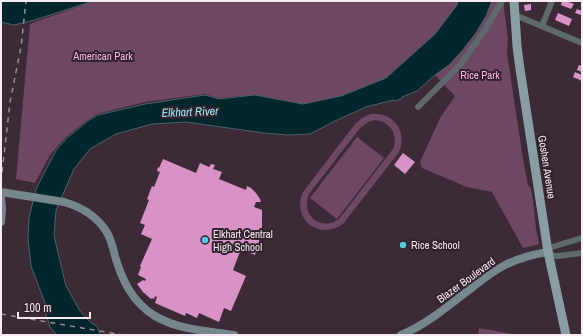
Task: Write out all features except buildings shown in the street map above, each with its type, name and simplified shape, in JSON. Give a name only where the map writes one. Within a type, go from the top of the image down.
[{"type":"main road","name":"Goshen Avenue","points":[[514,1],[520,69],[548,252],[566,335]]},
{"type":"main road","points":[[1,192],[64,202],[83,209],[96,218],[107,232],[125,284],[145,309],[172,324],[234,335]]},
{"type":"main road","points":[[1,197],[1,222]]},
{"type":"main road","name":"Blazer Boulevard","points":[[402,335],[421,326],[484,278],[506,264],[528,256],[548,252]]},
{"type":"street","points":[[418,107],[461,64],[485,30],[502,1]]},
{"type":"street","points":[[542,26],[552,1]]},
{"type":"street","points":[[515,15],[582,43]]},
{"type":"street","name":"Blazer Boulevard","points":[[582,238],[552,247],[548,252],[554,256],[582,253]]},
{"type":"green space","name":"American Park","points":[[94,1],[458,1],[457,5],[435,34],[386,78],[341,96],[303,104],[255,95],[218,98],[205,94],[145,102],[97,114],[66,137],[56,148],[50,155],[35,183],[16,179],[30,24]]},
{"type":"green space","name":"Rice Park","points":[[492,1],[504,1],[508,38],[507,53],[523,159],[528,185],[531,189],[539,244],[523,248],[492,192],[467,187],[422,168],[420,162],[440,118],[455,96],[435,75],[449,65],[486,16]]},
{"type":"green space","points":[[370,114],[378,114],[392,119],[400,130],[402,137],[399,152],[343,224],[334,229],[325,230],[317,228],[304,218],[301,211],[300,202],[303,192],[355,124]],"holes":[[[375,120],[389,126],[394,134],[395,144],[393,149],[339,219],[332,223],[325,224],[314,219],[307,209],[309,194],[360,128],[368,122]]]},
{"type":"green space","points":[[357,137],[384,158],[337,219],[310,198]]},
{"type":"green space","points":[[479,328],[518,335],[478,335]]},
{"type":"water","points":[[1,1],[93,1],[35,20],[14,25],[1,22]]},
{"type":"water","name":"Elkhart River","points":[[458,1],[492,1],[486,16],[476,33],[449,65],[417,91],[402,97],[401,99],[366,107],[310,134],[287,135],[264,133],[186,122],[152,124],[116,134],[90,149],[74,169],[56,210],[54,236],[66,286],[80,311],[91,323],[97,326],[100,335],[57,335],[50,327],[45,311],[45,303],[31,266],[28,239],[29,218],[36,189],[57,149],[67,138],[89,120],[98,115],[145,104],[205,95],[219,99],[255,95],[303,104],[341,96],[386,78],[435,34],[457,5]]},
{"type":"railway","points":[[1,182],[10,102],[21,47],[26,1]]},
{"type":"railway","points":[[1,314],[123,335]]},
{"type":"place","name":"Elkhart Central High School","points":[[205,240]]},
{"type":"place","name":"Rice School","points":[[403,245]]}]
